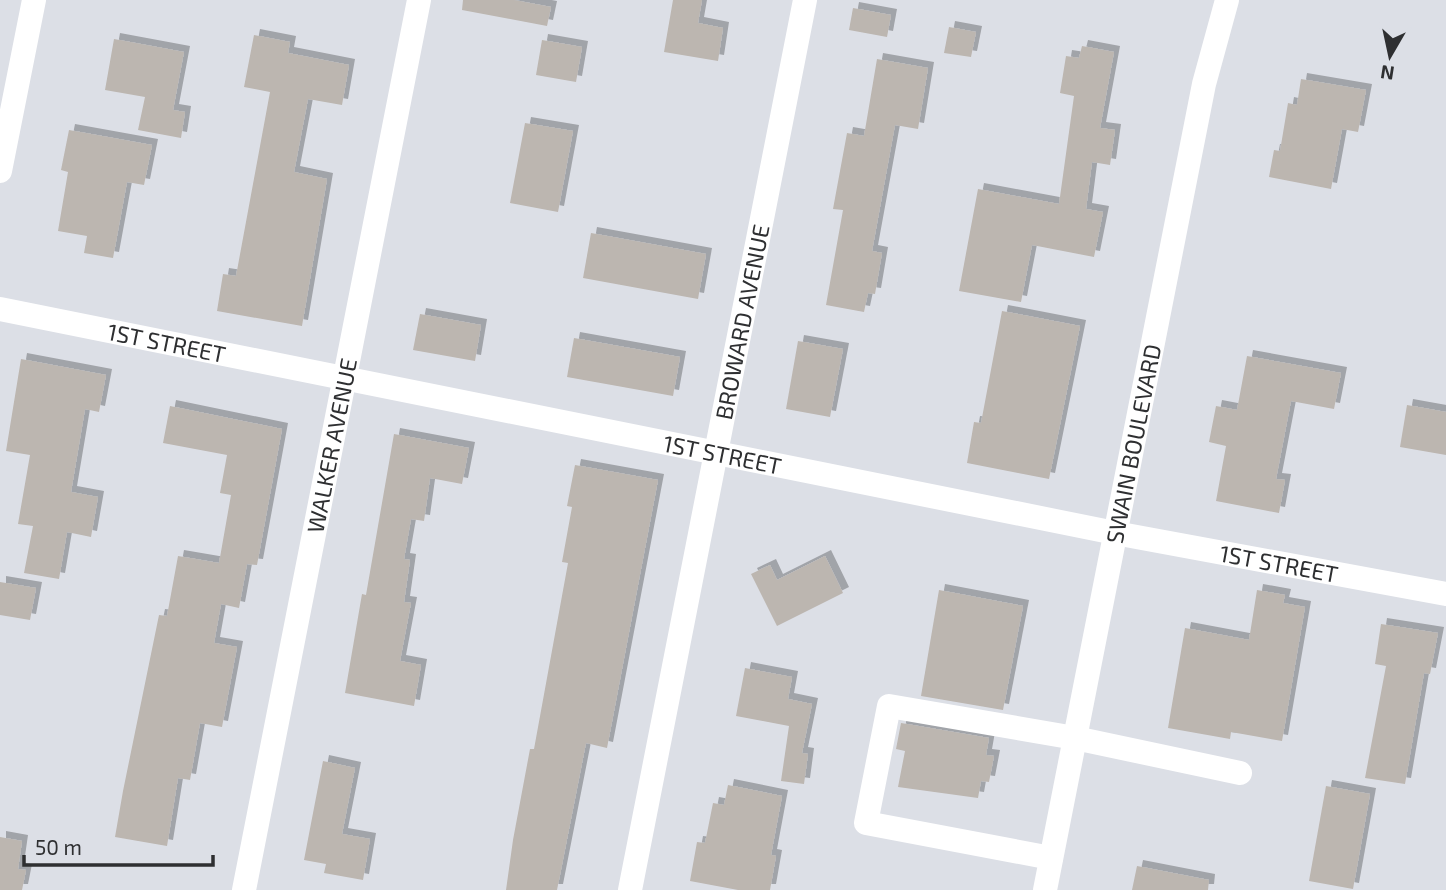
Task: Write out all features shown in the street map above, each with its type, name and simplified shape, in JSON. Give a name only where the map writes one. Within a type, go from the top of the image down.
[{"type":"street","points":[[0,171],[34,0]]},
{"type":"street","name":"WALKER AVENUE","points":[[244,890],[419,0]]},
{"type":"street","name":"BROWARD AVENUE","points":[[630,890],[804,0]]},
{"type":"street","name":"SWAIN BOULEVARD","points":[[1045,890],[1204,83],[1227,0]]},
{"type":"street","name":"1ST STREET","points":[[0,309],[1115,533],[1446,594]]},
{"type":"street","points":[[1051,858],[866,823],[889,706],[1075,738],[1240,773]]},
{"type":"building","points":[[463,0],[514,0],[551,7],[547,26],[462,10]]},
{"type":"building","points":[[673,0],[702,0],[698,23],[723,28],[718,61],[664,52]]},
{"type":"building","points":[[853,8],[891,15],[887,37],[849,30]]},
{"type":"building","points":[[949,27],[976,32],[971,57],[944,53]]},
{"type":"building","points":[[254,35],[290,42],[288,53],[349,65],[342,105],[308,99],[294,172],[327,179],[302,326],[217,311],[223,274],[236,276],[270,92],[244,87]]},
{"type":"building","points":[[114,39],[184,52],[173,110],[185,112],[181,138],[138,130],[145,97],[105,90]]},
{"type":"building","points":[[542,40],[582,47],[576,82],[536,75]]},
{"type":"building","points":[[1082,46],[1114,52],[1100,128],[1115,130],[1110,165],[1092,162],[1086,209],[1103,212],[1094,257],[1032,245],[1021,302],[959,291],[978,189],[1059,204],[1074,96],[1060,93],[1066,56],[1079,58]]},
{"type":"building","points":[[877,59],[928,68],[918,129],[895,125],[872,251],[882,253],[875,294],[868,293],[864,312],[826,305],[843,210],[833,209],[847,133],[864,136]]},
{"type":"building","points":[[1301,79],[1366,90],[1358,132],[1342,129],[1331,189],[1269,177],[1274,150],[1280,151],[1288,103],[1297,105]]},
{"type":"building","points":[[525,123],[573,131],[558,212],[510,203]]},
{"type":"building","points":[[69,130],[152,145],[144,185],[127,182],[113,258],[84,253],[87,236],[58,231],[68,172],[61,170]]},
{"type":"building","points":[[591,233],[706,254],[698,299],[583,278]]},
{"type":"building","points":[[1002,311],[1080,326],[1049,479],[967,463],[974,422],[981,423]]},
{"type":"building","points":[[420,314],[481,325],[475,361],[413,350]]},
{"type":"building","points":[[574,338],[680,357],[673,396],[567,377]]},
{"type":"building","points":[[798,341],[843,349],[830,417],[786,409]]},
{"type":"building","points":[[1247,356],[1341,373],[1334,409],[1291,401],[1276,479],[1285,480],[1279,513],[1216,501],[1226,446],[1209,442],[1216,406],[1237,410]]},
{"type":"building","points":[[21,359],[106,375],[99,412],[85,409],[71,492],[98,497],[91,537],[67,532],[59,579],[24,573],[33,526],[18,524],[30,455],[6,451]]},
{"type":"building","points":[[1407,405],[1446,412],[1446,455],[1400,447]]},
{"type":"building","points":[[170,406],[282,429],[257,565],[247,564],[239,608],[221,604],[214,643],[237,647],[222,727],[200,723],[190,780],[178,778],[167,846],[115,837],[123,791],[159,615],[167,616],[178,556],[219,563],[231,495],[220,493],[227,455],[163,443]]},
{"type":"building","points":[[394,434],[469,448],[462,484],[430,478],[424,521],[411,519],[404,559],[410,560],[404,602],[411,603],[400,661],[421,665],[414,706],[345,693],[362,594],[366,595]]},
{"type":"building","points":[[575,465],[658,480],[607,748],[586,743],[557,890],[506,890],[530,749],[534,749],[568,563],[562,562],[572,507],[567,506]]},
{"type":"building","points":[[825,556],[843,593],[777,626],[751,574],[770,565],[777,580]]},
{"type":"building","points":[[0,582],[36,588],[30,620],[0,615]]},
{"type":"building","points":[[939,590],[1023,606],[1003,710],[921,696]]},
{"type":"building","points":[[1257,590],[1285,595],[1283,603],[1305,607],[1282,741],[1231,732],[1230,739],[1168,728],[1185,628],[1249,640]]},
{"type":"building","points":[[1381,624],[1438,633],[1430,674],[1424,673],[1405,784],[1365,778],[1386,666],[1375,664]]},
{"type":"building","points":[[745,668],[792,677],[788,699],[812,704],[802,753],[808,754],[804,784],[781,781],[789,726],[736,716]]},
{"type":"building","points":[[901,723],[989,738],[986,755],[994,756],[989,782],[981,781],[978,798],[898,787],[905,751],[896,749]]},
{"type":"building","points":[[323,761],[355,768],[342,834],[370,839],[363,880],[324,873],[326,864],[304,860]]},
{"type":"building","points":[[728,785],[782,796],[771,855],[776,856],[770,890],[738,890],[690,881],[697,842],[705,843],[713,803],[724,805]]},
{"type":"building","points":[[1326,786],[1370,794],[1353,889],[1309,881]]},
{"type":"building","points":[[0,837],[22,841],[18,869],[26,870],[22,890],[0,890]]},
{"type":"building","points":[[1137,866],[1209,880],[1208,890],[1132,890]]}]
